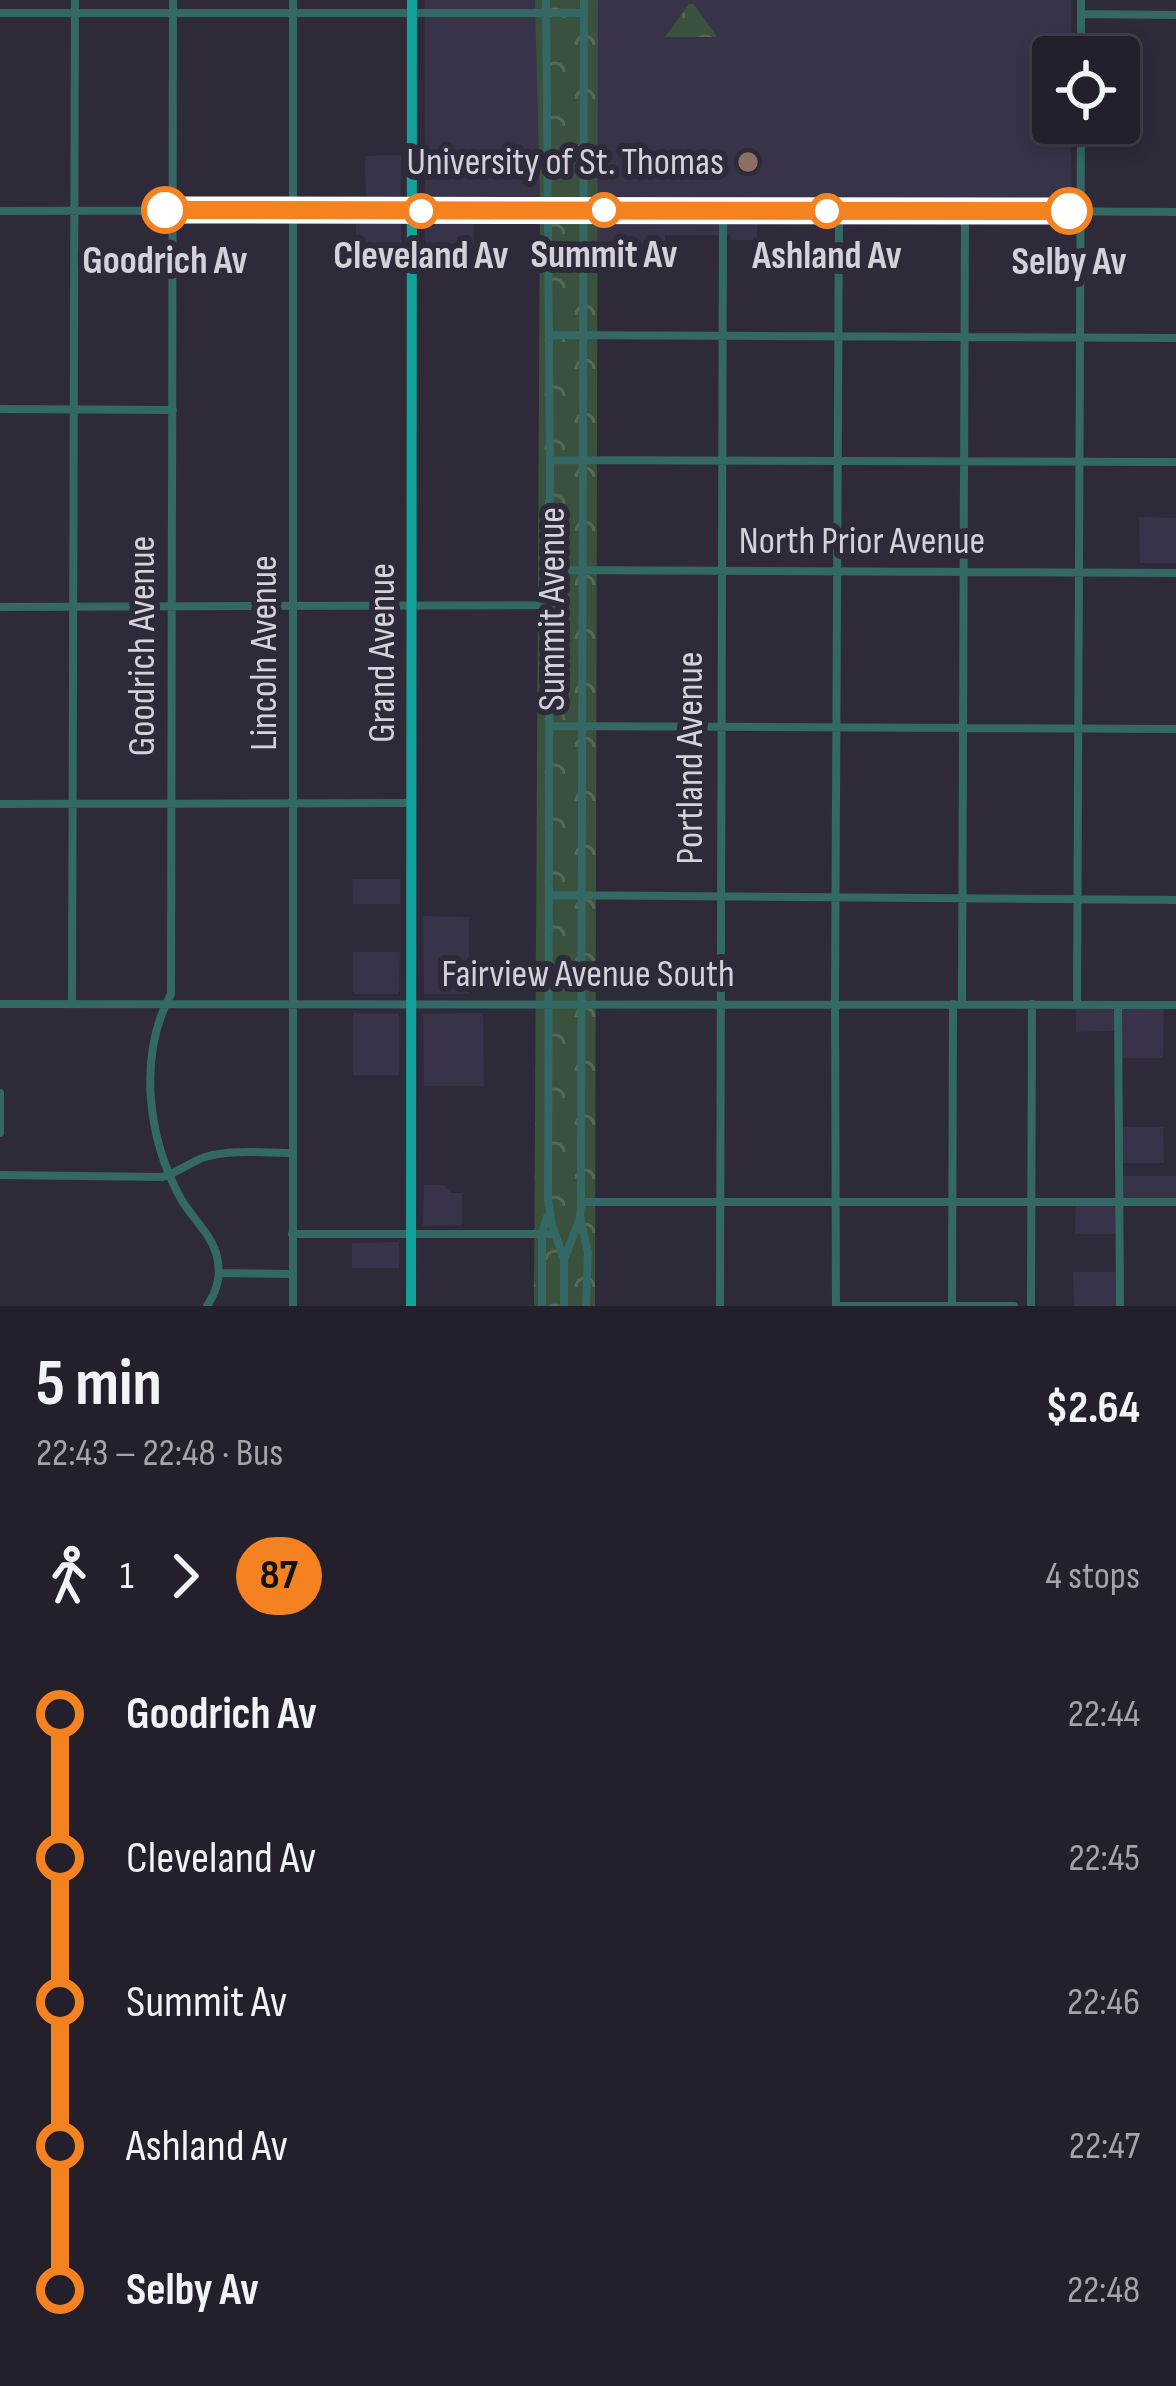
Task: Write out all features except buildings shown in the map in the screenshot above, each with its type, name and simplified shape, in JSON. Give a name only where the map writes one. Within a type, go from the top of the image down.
[{"type":"main road","name":"Grand Avenue","points":[[410,1306],[412,6]]},
{"type":"street","points":[[72,1004],[75,0]]},
{"type":"street","name":"Goodrich Avenue","points":[[173,0],[171,994],[152,1049],[150,1104],[170,1176],[210,1240],[220,1273]]},
{"type":"street","name":"Lincoln Avenue","points":[[293,0],[293,1306]]},
{"type":"street","name":"Summit Avenue","points":[[546,0],[547,1004],[550,1210],[564,1260]]},
{"type":"street","name":"Summit Avenue","points":[[584,0],[580,1218],[588,1252],[586,1306]]},
{"type":"street","points":[[1081,0],[1081,36]]},
{"type":"street","points":[[0,13],[412,6],[584,13]]},
{"type":"street","points":[[1081,14],[1176,15]]},
{"type":"street","points":[[1077,1004],[1081,144]]},
{"type":"street","points":[[0,211],[1176,212]]},
{"type":"street","name":"Portland Avenue","points":[[720,1306],[722,211]]},
{"type":"street","points":[[839,212],[836,1306],[1014,1306]]},
{"type":"street","points":[[953,1306],[962,899],[964,212]]},
{"type":"street","points":[[549,335],[1176,338]]},
{"type":"street","points":[[0,409],[173,410]]},
{"type":"street","points":[[550,460],[1176,462]]},
{"type":"street","name":"North Prior Avenue","points":[[548,570],[1176,573]]},
{"type":"street","points":[[0,607],[548,605]]},
{"type":"street","points":[[549,726],[1176,729]]},
{"type":"street","points":[[0,804],[411,803]]},
{"type":"street","points":[[549,896],[1176,900]]},
{"type":"street","name":"Fairview Avenue South","points":[[0,1004],[1176,1005]]},
{"type":"street","points":[[1031,1306],[1032,1004]]},
{"type":"street","points":[[1118,1005],[1120,1306]]},
{"type":"street","points":[[0,1093],[0,1133]]},
{"type":"street","points":[[0,1174],[170,1176],[213,1154],[292,1153]]},
{"type":"street","points":[[581,1202],[1176,1202]]},
{"type":"street","name":"Summit Avenue","points":[[542,1306],[542,1234],[550,1210]]},
{"type":"street","name":"Summit Avenue","points":[[564,1306],[564,1260],[580,1218]]},
{"type":"street","points":[[292,1234],[554,1234]]},
{"type":"street","points":[[207,1306],[220,1273],[293,1274]]},
{"type":"shaded area","name":"University of St. Thomas","points":[[425,0],[1071,0],[1071,36],[1032,36],[1032,144],[1071,144],[1072,202],[758,201],[757,240],[665,235],[664,270],[598,270],[597,200],[425,200]]},
{"type":"shaded area","points":[[401,155],[401,200],[366,200],[365,156]]},
{"type":"shaded area","points":[[356,220],[401,220],[401,253],[356,253]]},
{"type":"shaded area","points":[[425,220],[474,220],[474,247],[425,247]]},
{"type":"shaded area","points":[[1139,517],[1176,518],[1176,563],[1140,563]]},
{"type":"shaded area","points":[[352,879],[400,879],[400,904],[353,904]]},
{"type":"shaded area","points":[[423,916],[469,917],[469,994],[424,994]]},
{"type":"shaded area","points":[[353,952],[400,952],[399,994],[353,994]]},
{"type":"shaded area","points":[[1076,1004],[1164,1004],[1163,1058],[1116,1058],[1116,1031],[1076,1032]]},
{"type":"shaded area","points":[[353,1013],[399,1014],[399,1075],[353,1075]]},
{"type":"shaded area","points":[[483,1013],[484,1086],[424,1086],[423,1014]]},
{"type":"shaded area","points":[[1118,1127],[1163,1127],[1164,1163],[1119,1163]]},
{"type":"shaded area","points":[[1119,1176],[1176,1176],[1176,1201],[1119,1202],[1119,1234],[1075,1234],[1076,1202],[1118,1202]]},
{"type":"shaded area","points":[[424,1185],[443,1185],[451,1193],[462,1193],[462,1225],[423,1226]]},
{"type":"shaded area","points":[[399,1242],[399,1268],[352,1268],[352,1243]]},
{"type":"shaded area","points":[[1073,1272],[1121,1272],[1121,1306],[1074,1306]]},
{"type":"green space","points":[[535,0],[598,0],[595,1306],[534,1306],[540,200]]},
{"type":"green space","points":[[689,4],[694,4],[717,37],[665,37]]},
{"type":"bus line","name":"87","points":[[165,210],[1069,211]]},
{"type":"place","name":"University of St. Thomas","points":[[748,162]]},
{"type":"place","name":"Goodrich Av","points":[[165,210]]},
{"type":"place","name":"Summit Av","points":[[604,210]]},
{"type":"place","name":"Cleveland Av","points":[[421,211]]},
{"type":"place","name":"Ashland Av","points":[[827,211]]},
{"type":"place","name":"Selby Av","points":[[1069,211]]}]
